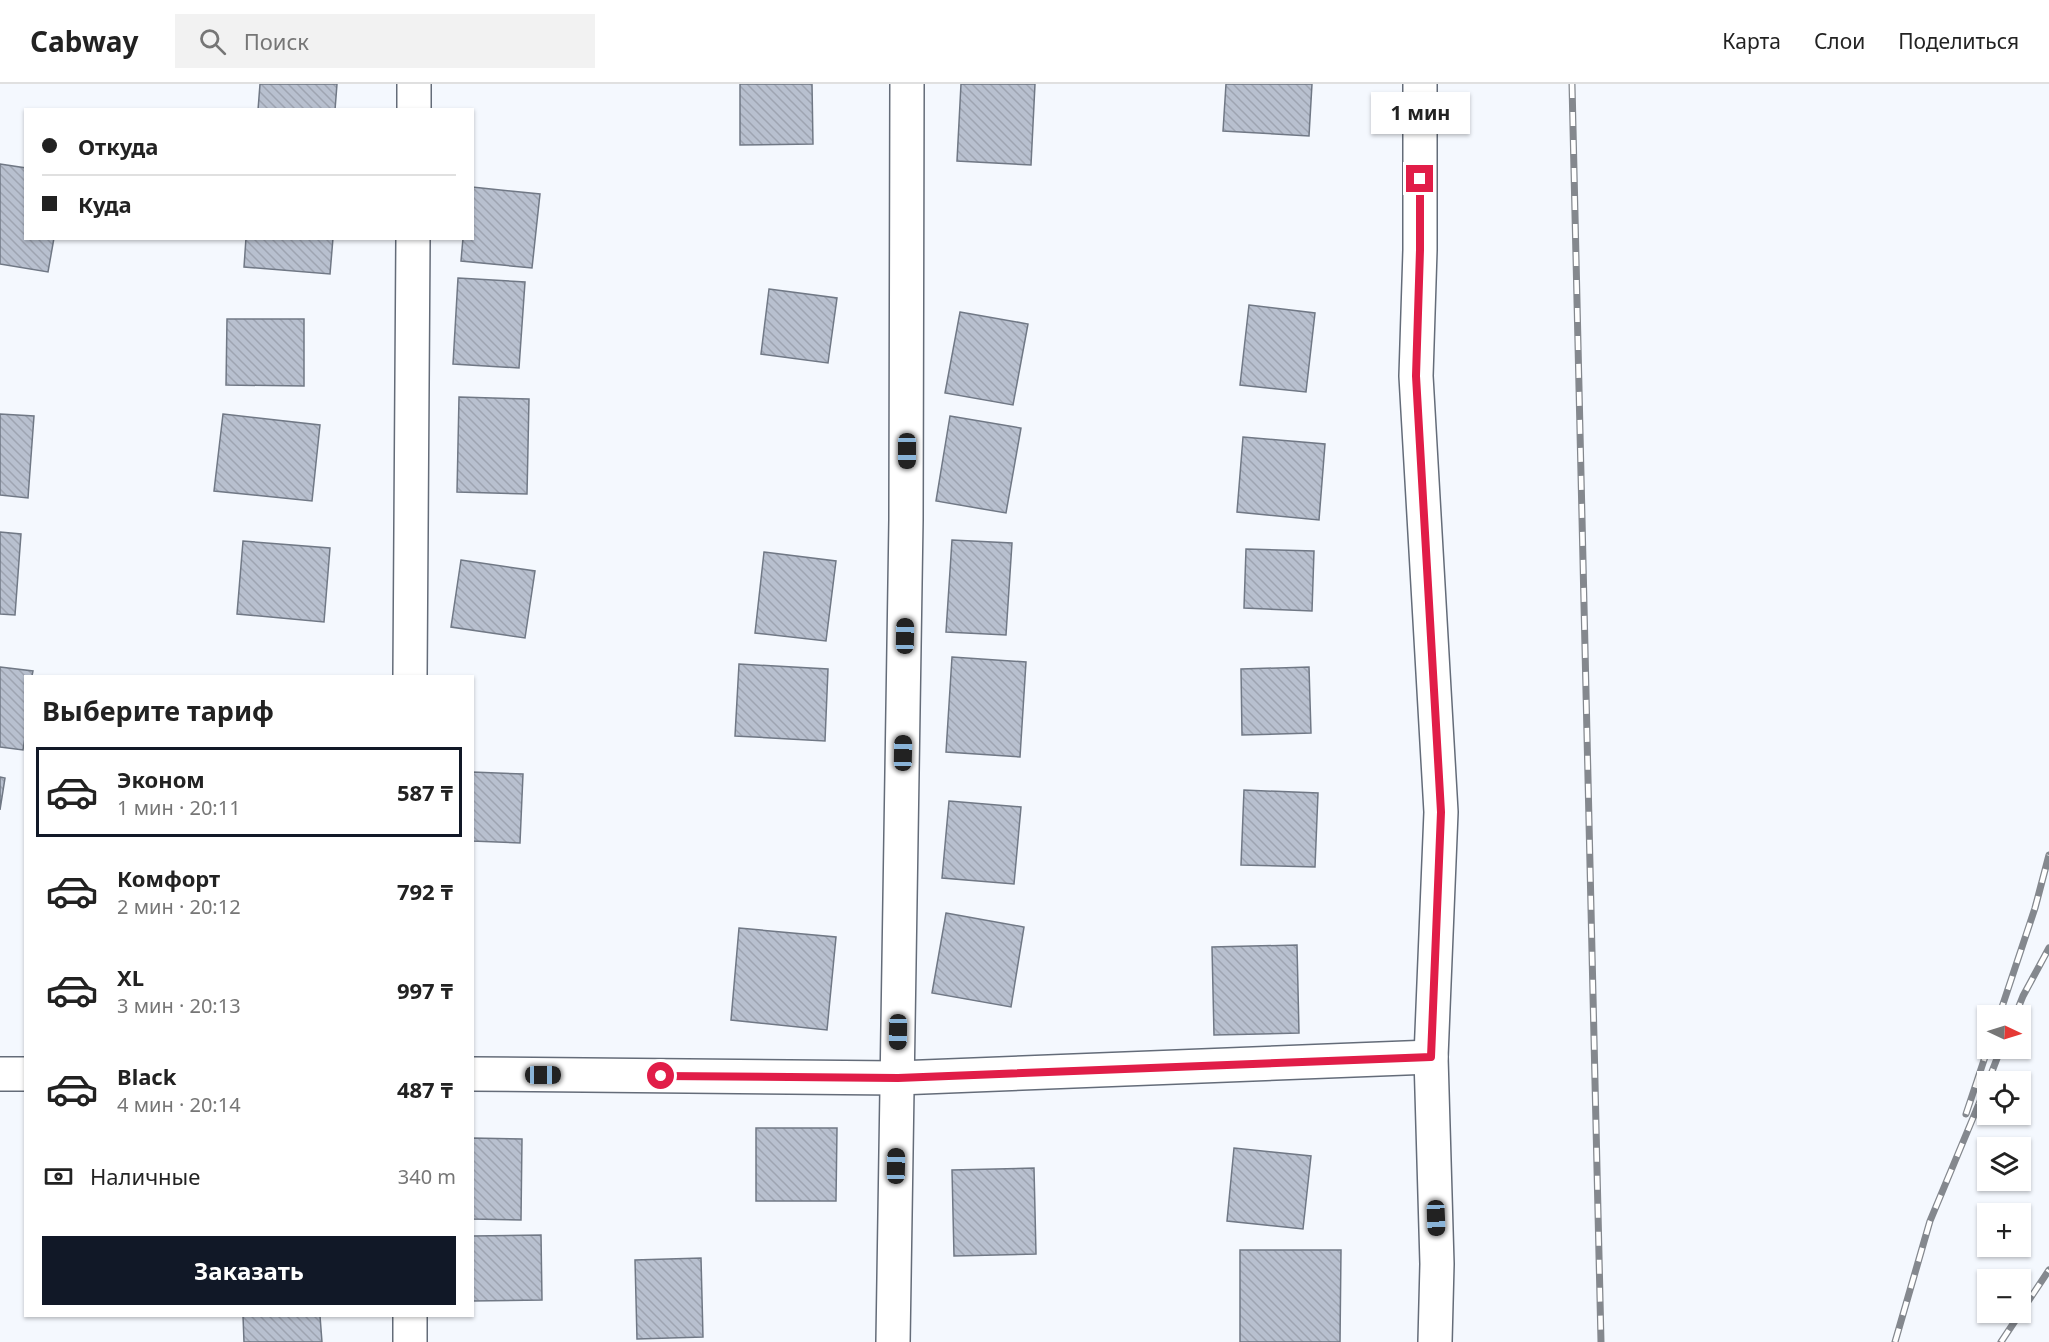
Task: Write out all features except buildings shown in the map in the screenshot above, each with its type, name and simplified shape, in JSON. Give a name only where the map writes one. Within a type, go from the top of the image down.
[{"type":"street","points":[[414,84],[414,108]]},
{"type":"street","points":[[893,1342],[906,520],[907,84]]},
{"type":"street","points":[[1420,84],[1420,250],[1416,376],[1441,812],[1431,1057],[1437,1264],[1435,1342]]},
{"type":"street","points":[[410,675],[413,240]]},
{"type":"street","points":[[474,1074],[898,1078],[1431,1057]]},
{"type":"street","points":[[0,1074],[24,1074]]},
{"type":"street","points":[[410,1317],[410,1342]]},
{"type":"railway","points":[[1572,84],[1601,1342]]},
{"type":"railway","points":[[2003,1005],[2035,908],[2049,855]]},
{"type":"railway","points":[[2019,1005],[2049,948]]},
{"type":"railway","points":[[1966,1114],[1984,1059]]},
{"type":"railway","points":[[1992,1071],[1997,1059]]},
{"type":"railway","points":[[1895,1342],[1930,1221],[1977,1108]]},
{"type":"railway","points":[[2001,1342],[2049,1270]]},
{"type":"route","points":[[661,1076],[898,1078],[1431,1057],[1441,812],[1416,376],[1420,179]]}]
